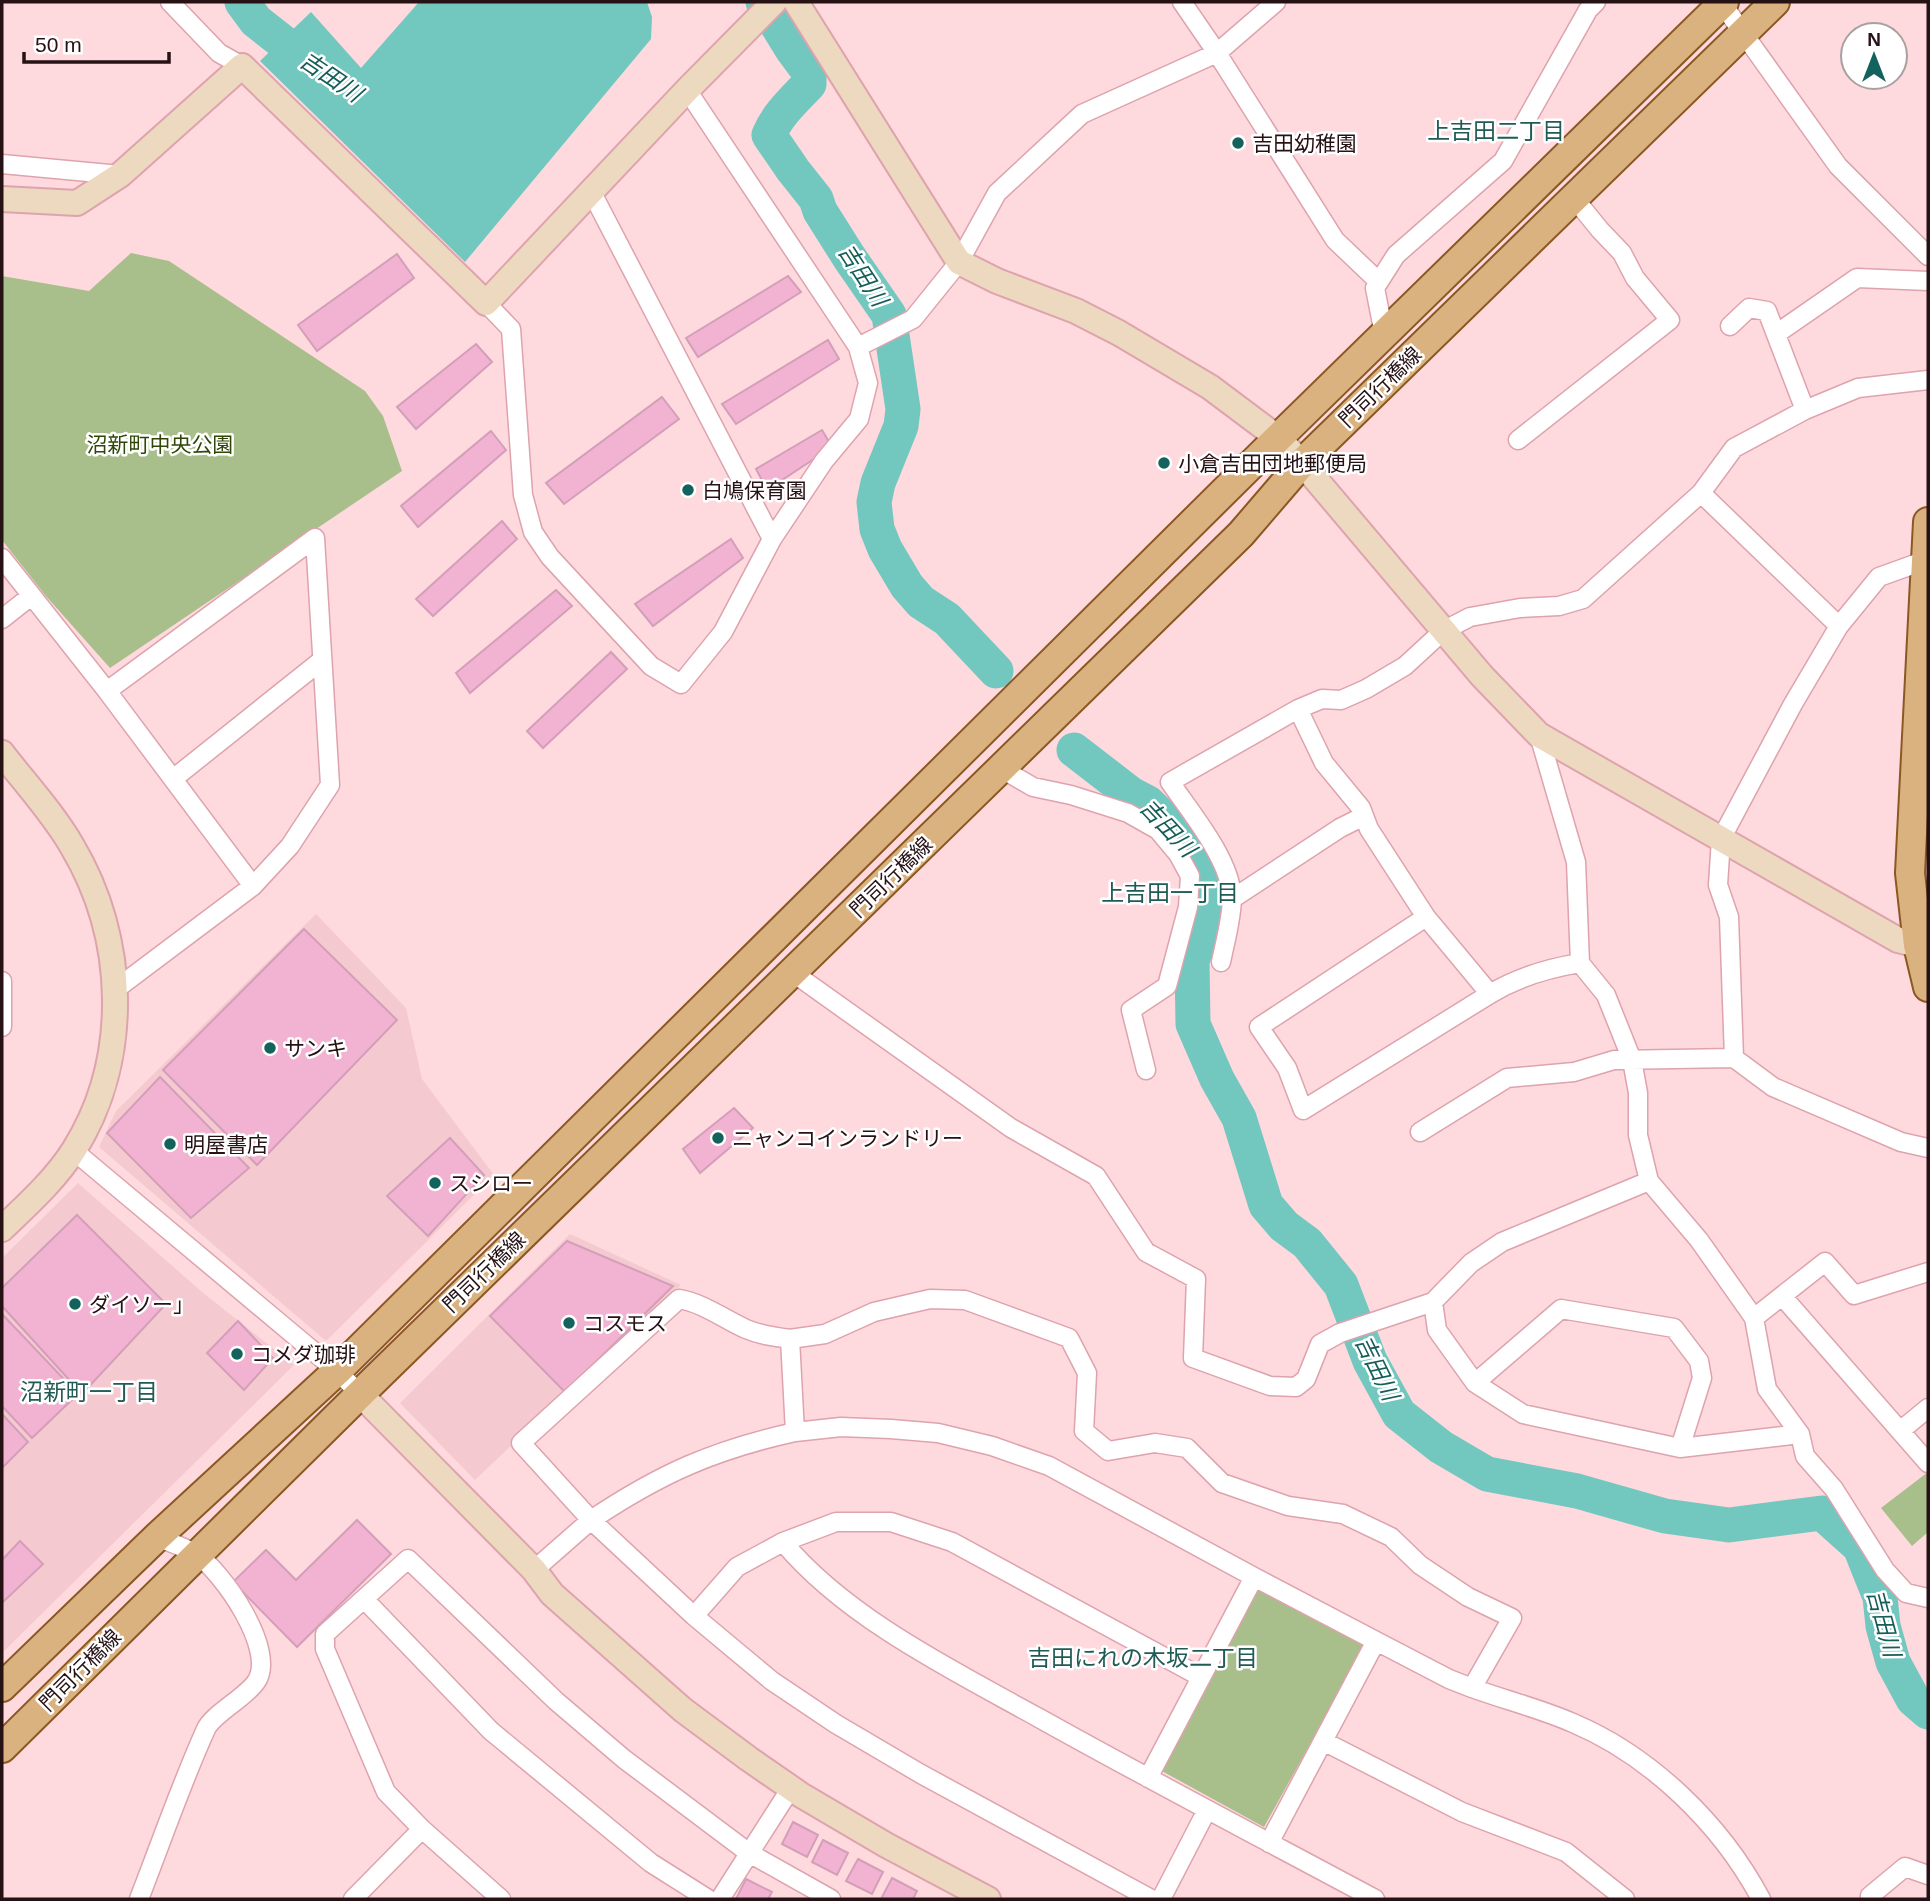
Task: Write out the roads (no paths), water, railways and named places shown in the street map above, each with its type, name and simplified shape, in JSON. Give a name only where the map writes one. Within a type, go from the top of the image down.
[{"type":"main road","name":"門司行橋線","points":[[2,1687],[156,1536],[337,1371],[1278,438],[1723,2]]},
{"type":"main road","name":"門司行橋線","points":[[2,1748],[360,1394],[1241,534],[1302,463],[1774,2]]},
{"type":"main road","points":[[1928,522],[1910,873],[1918,945],[1928,987]]},
{"type":"street","points":[[170,2],[219,53],[242,66],[511,328],[523,495],[533,532],[550,557],[651,666],[681,684],[723,632],[772,539],[824,461],[859,419],[868,383],[858,347],[687,90]]},
{"type":"street","points":[[796,2],[959,262],[997,281],[1076,311],[1119,333],[1210,387],[1278,438],[1482,677],[1539,735],[1898,940],[1918,945]]},
{"type":"street","points":[[1182,2],[1335,240],[1379,282]]},
{"type":"street","points":[[858,347],[913,319],[959,262],[998,193],[1082,114],[1217,53],[1276,2]]},
{"type":"street","points":[[1384,334],[1375,288],[1396,255],[1503,161],[1588,10],[1596,2]]},
{"type":"street","points":[[1723,2],[1838,166],[1928,256]]},
{"type":"street","points":[[486,303],[766,10]]},
{"type":"street","points":[[2,199],[76,202],[120,175],[242,66]]},
{"type":"street","points":[[2,164],[120,175]]},
{"type":"street","points":[[591,191],[772,539]]},
{"type":"street","points":[[1518,440],[1670,320],[1635,278],[1622,253],[1574,198]]},
{"type":"street","points":[[1776,334],[1857,278],[1928,281]]},
{"type":"street","points":[[1730,326],[1749,308],[1767,311],[1805,410]]},
{"type":"street","points":[[1221,962],[1232,899],[1229,880],[1215,850],[1170,782],[1298,709],[1322,699],[1341,700],[1366,689],[1405,666],[1443,631],[1470,617],[1520,608],[1559,606],[1583,598],[1701,493],[1734,449],[1805,410],[1858,388],[1928,380]]},
{"type":"street","points":[[1701,493],[1839,626]]},
{"type":"street","points":[[107,691],[315,538],[330,785],[289,846],[253,886],[116,989]]},
{"type":"street","points":[[2,558],[107,691],[253,886]]},
{"type":"street","points":[[1734,1058],[1729,917],[1718,885],[1721,839],[1793,704],[1839,626],[1878,577],[1926,560]]},
{"type":"street","points":[[2,618],[30,596]]},
{"type":"street","points":[[173,779],[322,660]]},
{"type":"street","points":[[1298,709],[1324,763],[1360,808],[1369,830],[1426,917],[1490,994]]},
{"type":"street","points":[[1539,735],[1576,862],[1580,962],[1606,995],[1632,1060],[1638,1093],[1638,1135],[1650,1181],[1699,1240],[1754,1318],[1768,1389],[1800,1434],[1805,1456],[1834,1489],[1885,1570],[1906,1593],[1928,1598]]},
{"type":"street","points":[[2,752],[72,845],[93,887],[108,934],[116,989],[111,1061],[74,1151],[40,1192],[2,1229]]},
{"type":"street","points":[[1002,769],[1033,787],[1128,813],[1148,824],[1158,830],[1178,854],[1190,876],[1188,907],[1167,986],[1131,1010],[1146,1070]]},
{"type":"street","points":[[1232,899],[1340,828],[1364,816]]},
{"type":"street","points":[[1426,917],[1259,1027],[1287,1068],[1303,1110],[1502,987],[1551,967],[1580,962]]},
{"type":"street","points":[[792,972],[1011,1128],[1096,1176],[1146,1252],[1196,1279],[1193,1358],[1270,1386],[1296,1387],[1307,1379],[1320,1345],[1340,1333],[1433,1302],[1471,1263],[1502,1242],[1650,1181]]},
{"type":"street","points":[[2,981],[2,1027]]},
{"type":"street","points":[[1420,1132],[1507,1078],[1573,1072],[1614,1060],[1734,1058],[1773,1087],[1901,1142],[1928,1148]]},
{"type":"street","points":[[74,1151],[337,1371],[534,1570],[552,1594],[682,1710],[791,1788],[886,1845],[988,1899]]},
{"type":"street","points":[[1754,1318],[1825,1262],[1854,1295],[1928,1272]]},
{"type":"street","points":[[1782,1296],[1928,1463]]},
{"type":"street","points":[[1151,1899],[921,1774],[836,1724],[772,1681],[694,1616],[590,1520],[522,1443],[679,1299],[690,1301],[747,1330],[769,1337],[790,1339],[825,1334],[874,1312],[930,1299],[965,1300],[1069,1338],[1087,1373],[1084,1431],[1108,1451],[1155,1443],[1187,1448],[1222,1483],[1288,1506],[1343,1514],[1391,1537],[1420,1565],[1468,1597],[1512,1618],[1472,1688]]},
{"type":"street","points":[[1433,1302],[1437,1330],[1475,1383],[1523,1414],[1680,1448],[1800,1434]]},
{"type":"street","points":[[1475,1383],[1561,1308],[1674,1328],[1699,1361],[1702,1378],[1680,1448]]},
{"type":"street","points":[[790,1339],[795,1432]]},
{"type":"street","points":[[1900,1431],[1928,1408]]},
{"type":"street","points":[[534,1570],[590,1520],[630,1494],[705,1457],[747,1442],[795,1432],[841,1427],[938,1433],[992,1446],[1049,1466],[1448,1679],[1573,1723],[1635,1758],[1695,1810],[1721,1839],[1748,1875],[1761,1899]]},
{"type":"street","points":[[694,1616],[737,1567],[783,1542],[836,1522],[891,1522],[952,1542],[1201,1677]]},
{"type":"street","points":[[139,1899],[208,1726],[258,1680],[263,1659],[254,1630],[218,1577],[197,1555],[156,1536]]},
{"type":"street","points":[[783,1542],[802,1564],[839,1597],[928,1657],[1375,1899]]},
{"type":"street","points":[[500,1899],[422,1829],[386,1792],[325,1649],[325,1634],[408,1559],[565,1709],[624,1759],[749,1853],[831,1899]]},
{"type":"street","points":[[1148,1778],[1254,1577]]},
{"type":"street","points":[[364,1599],[491,1731],[651,1863],[708,1899]]},
{"type":"street","points":[[1269,1843],[1376,1641]]},
{"type":"street","points":[[1323,1741],[1462,1812],[1566,1852],[1625,1899]]},
{"type":"street","points":[[720,1899],[791,1788]]},
{"type":"street","points":[[1161,1899],[1207,1810]]},
{"type":"street","points":[[353,1899],[422,1829]]},
{"type":"street","points":[[1870,1899],[1870,1896],[1905,1867],[1928,1875]]},
{"type":"water","points":[[419,2],[647,2],[652,17],[651,39],[465,262],[260,61],[311,12],[361,68]]},
{"type":"waterway","name":"吉田川","points":[[242,2],[256,21],[317,69]]},
{"type":"waterway","name":"吉田川","points":[[763,2],[809,72],[809,84],[781,114],[769,135],[816,199],[820,211],[889,315],[903,409],[901,426],[878,483],[874,502],[877,529],[885,549],[907,586],[921,602],[947,619],[996,671]]},
{"type":"waterway","name":"吉田川","points":[[1074,750],[1131,794],[1148,803],[1182,836],[1197,855],[1209,887],[1203,930],[1192,961],[1193,1024],[1217,1079],[1239,1118],[1266,1205],[1284,1226],[1307,1243],[1341,1285],[1370,1361],[1399,1414],[1441,1447],[1487,1474],[1577,1491],[1665,1516],[1729,1525],[1822,1513],[1860,1547],[1880,1597],[1883,1626],[1893,1662],[1913,1699],[1928,1712]]},
{"type":"place","name":"吉田幼稚園","points":[[1238,143]]},
{"type":"place","name":"小倉吉田団地郵便局","points":[[1164,463]]},
{"type":"place","name":"白鳩保育園","points":[[688,490]]},
{"type":"place","name":"サンキ","points":[[270,1048]]},
{"type":"place","name":"ニャンコインランドリー","points":[[718,1138]]},
{"type":"place","name":"明屋書店","points":[[170,1144]]},
{"type":"place","name":"スシロー","points":[[435,1183]]},
{"type":"place","name":"ダイソー」","points":[[75,1304]]},
{"type":"place","name":"コスモス","points":[[569,1323]]},
{"type":"place","name":"コメダ珈琲","points":[[237,1354]]},
{"type":"district","name":"上吉田二丁目","points":[[1496,131]]},
{"type":"district","name":"上吉田一丁目","points":[[1170,893]]},
{"type":"district","name":"沼新町一丁目","points":[[89,1392]]},
{"type":"district","name":"吉田にれの木坂二丁目","points":[[1143,1658]]},
{"type":"park label","name":"沼新町中央公園","points":[[160,444]]}]
